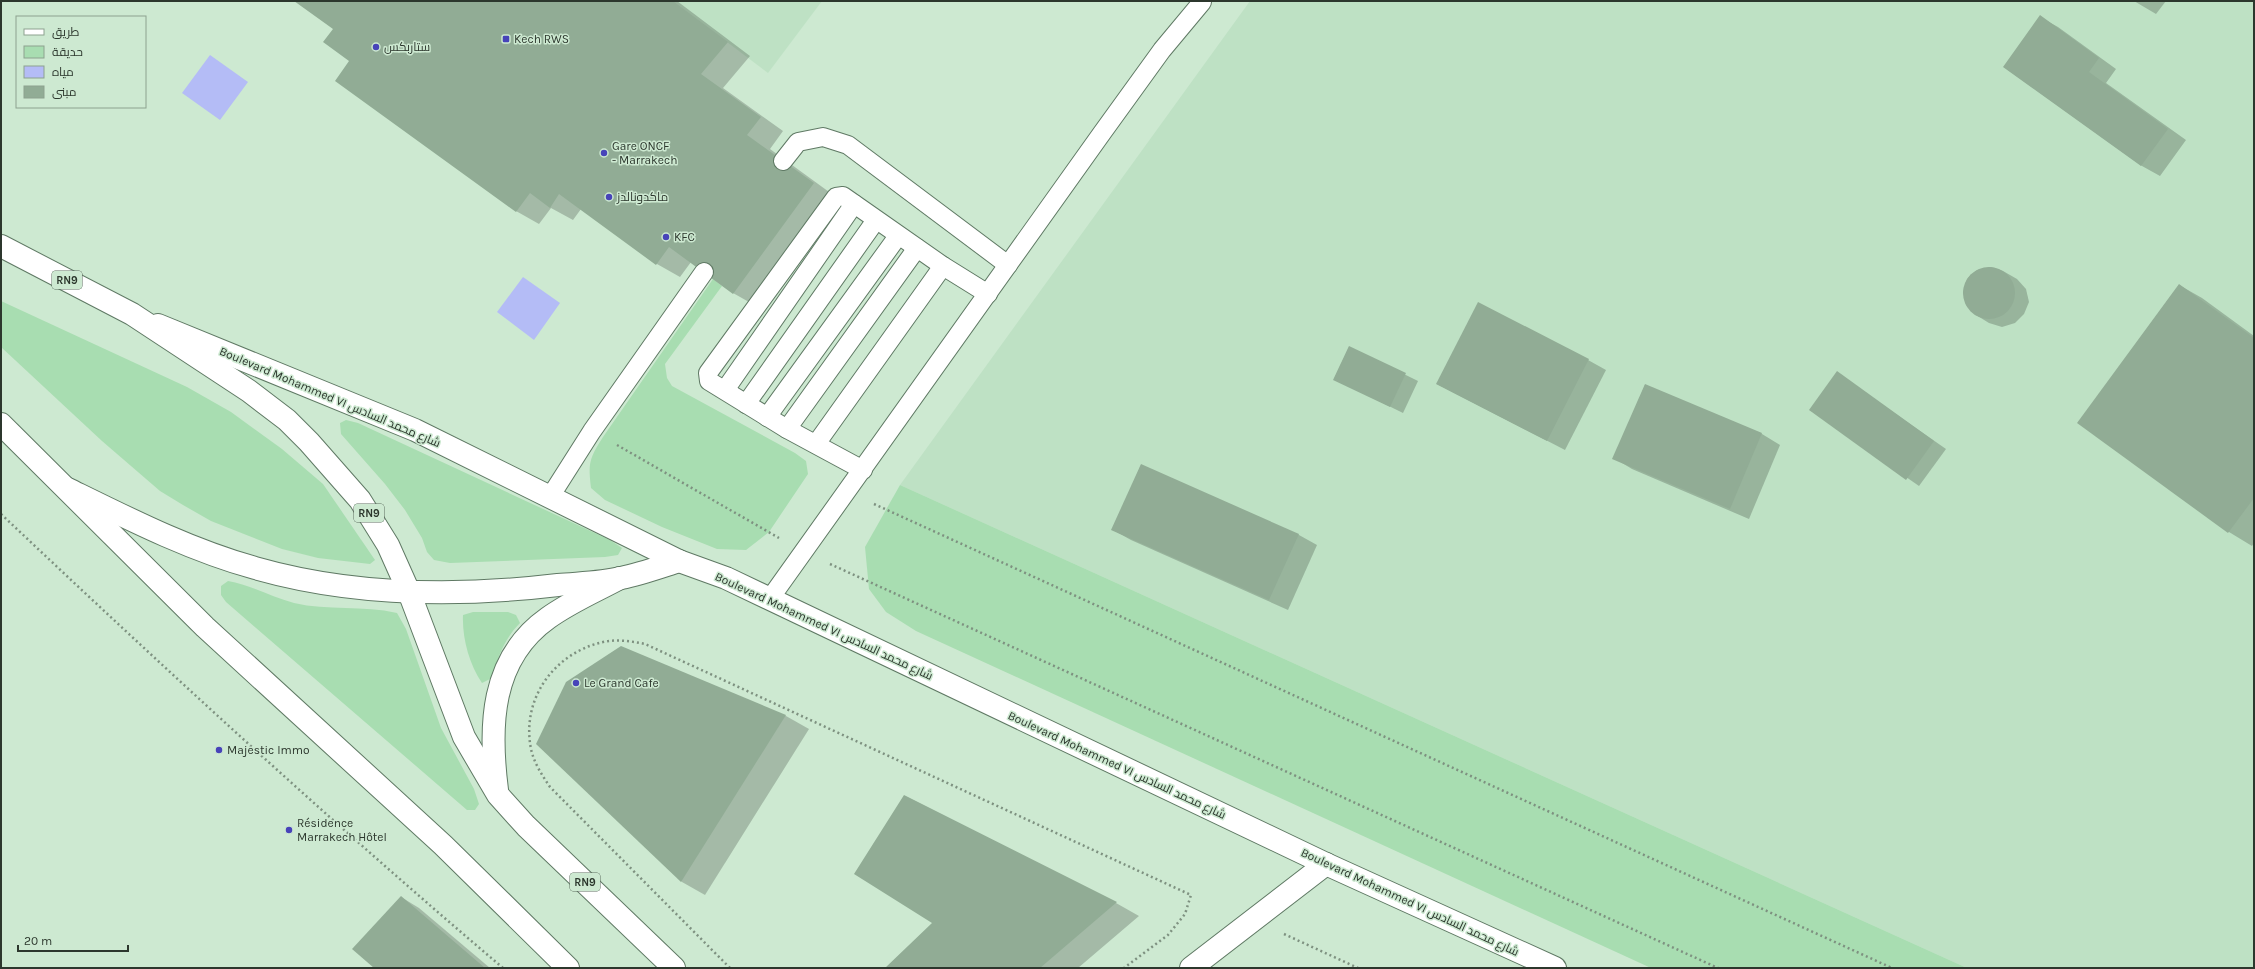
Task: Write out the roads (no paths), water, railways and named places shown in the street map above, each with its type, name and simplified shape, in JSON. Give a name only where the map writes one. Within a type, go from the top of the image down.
[{"type":"street","name":"Boulevard Mohammed VI شارع محمد السادس","points":[[1,246],[132,314],[415,430],[679,561],[726,578],[769,600],[1326,864],[1555,968]]},
{"type":"street","name":"RN9","points":[[132,314],[249,391],[287,420],[342,477],[360,500],[388,546],[409,592],[464,736],[498,795],[526,826],[674,968]]},
{"type":"street","points":[[1,424],[61,486],[205,627],[443,845],[568,968]]},
{"type":"street","points":[[61,486],[143,526],[214,555],[255,568],[337,586],[409,592],[485,593],[620,578],[679,561]]},
{"type":"street","points":[[498,795],[493,755],[493,718],[502,679],[513,656],[519,646],[547,619],[620,578]]},
{"type":"street","points":[[1191,968],[1326,864]]},
{"type":"lane","points":[[769,600],[1162,50],[1202,2]]},
{"type":"lane","points":[[783,161],[798,142],[823,137],[848,145],[1008,265]]},
{"type":"lane","points":[[863,470],[787,429],[746,404],[709,381],[708,374],[836,197],[843,196],[942,266],[988,294]]},
{"type":"lane","points":[[746,404],[876,220]]},
{"type":"lane","points":[[767,417],[898,236]]},
{"type":"lane","points":[[787,429],[916,248]]},
{"type":"lane","points":[[816,444],[942,266]]},
{"type":"lane","points":[[550,497],[592,431],[704,272]]},
{"type":"water","points":[[210,55],[248,82],[220,120],[182,93]]},
{"type":"water","points":[[523,277],[560,303],[534,340],[497,312]]},
{"type":"place","name":"Kech RWS","points":[[506,39]]},
{"type":"place","name":"ستاربكس","points":[[376,47]]},
{"type":"place","name":"Gare ONCF - Marrakech","points":[[604,153]]},
{"type":"place","name":"ماكدونالدز","points":[[609,197]]},
{"type":"place","name":"KFC","points":[[666,237]]},
{"type":"place","name":"Le Grand Cafe","points":[[576,683]]},
{"type":"place","name":"Majestic Immo","points":[[219,750]]},
{"type":"place","name":"Résidence Marrakech Hôtel","points":[[289,830]]}]
